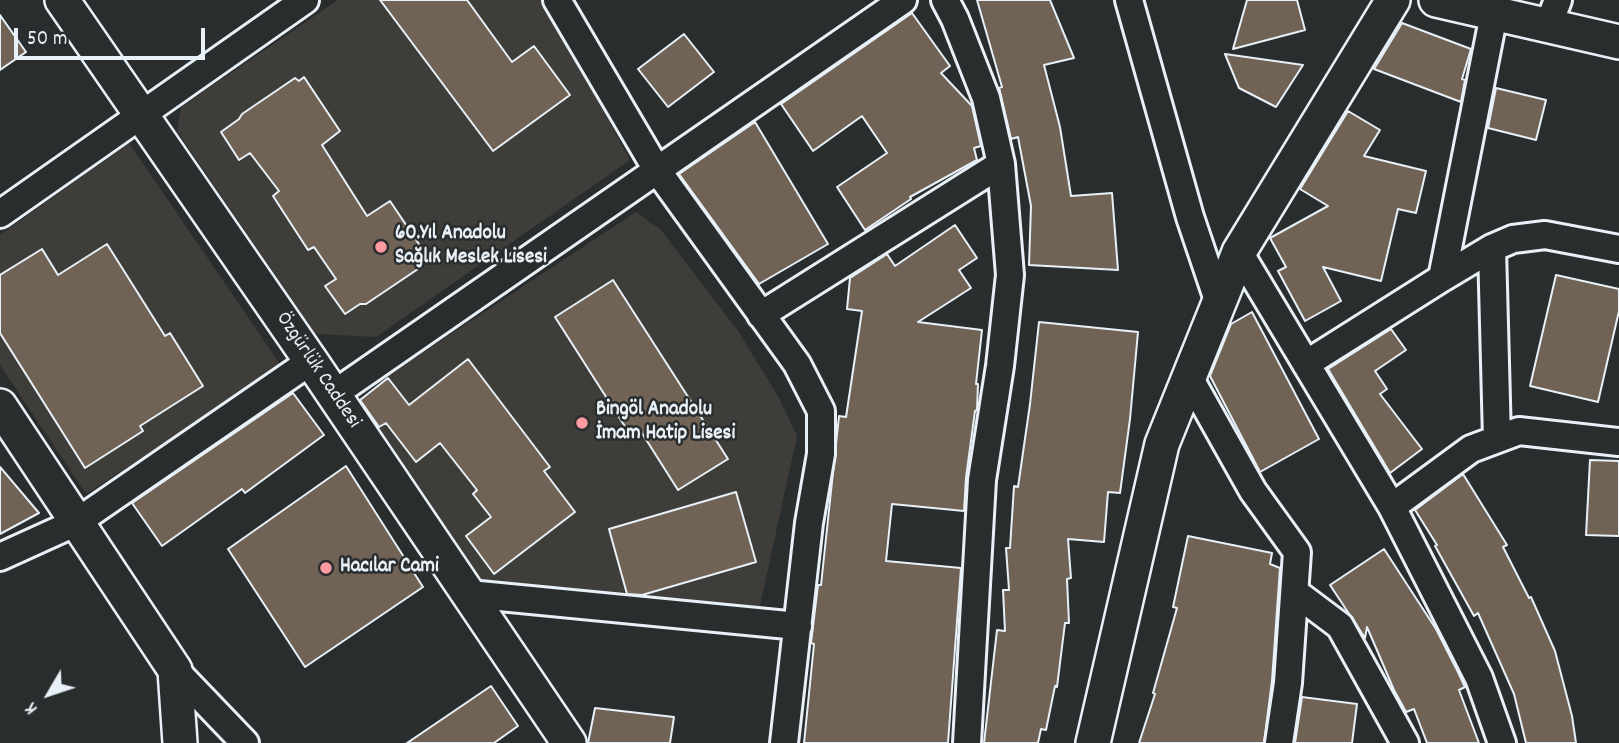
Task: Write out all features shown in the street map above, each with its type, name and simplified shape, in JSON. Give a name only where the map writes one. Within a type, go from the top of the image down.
[{"type":"street","name":"Özgürlük Caddesi","points":[[62,0],[334,394],[569,743]]},
{"type":"street","points":[[0,214],[305,0]]},
{"type":"street","points":[[556,0],[657,170],[797,364],[821,411],[821,454],[809,523],[784,743]]},
{"type":"street","points":[[334,394],[903,0]]},
{"type":"street","points":[[945,0],[986,98],[1001,164],[1010,275],[1000,366],[982,480],[967,743]]},
{"type":"street","points":[[1129,0],[1190,217],[1219,303]]},
{"type":"street","points":[[1093,743],[1162,443],[1239,253],[1393,0]]},
{"type":"street","points":[[1436,0],[1494,14],[1553,13],[1619,42]]},
{"type":"street","points":[[1442,278],[1494,14]]},
{"type":"street","points":[[761,315],[1001,164]]},
{"type":"street","points":[[1306,364],[1442,278],[1492,248],[1513,239],[1545,235],[1619,249]]},
{"type":"street","points":[[1492,248],[1497,439]]},
{"type":"street","points":[[1239,253],[1392,507],[1479,678],[1502,743]]},
{"type":"street","points":[[0,557],[77,522],[311,361]]},
{"type":"street","points":[[1189,377],[1253,491],[1297,552],[1288,683],[1279,743]]},
{"type":"street","points":[[0,406],[175,670],[245,743]]},
{"type":"street","points":[[1392,507],[1471,449],[1518,431],[1619,442]]},
{"type":"street","points":[[1296,593],[1340,626],[1405,743]]},
{"type":"street","points":[[468,594],[798,626]]},
{"type":"street","points":[[175,670],[180,743]]},
{"type":"shaded area","name":"60.Yıl Anadolu Sağlık Meslek Lisesi","points":[[338,0],[543,0],[630,160],[376,337],[315,334],[177,131],[181,107]]},
{"type":"shaded area","points":[[129,143],[282,367],[86,494],[0,365],[0,235]]},
{"type":"shaded area","name":"Bingöl Anadolu İmam Hatip Lisesi","points":[[636,212],[661,230],[738,331],[778,396],[797,436],[759,610],[475,586],[365,409],[378,382]]},
{"type":"building","points":[[380,0],[467,0],[512,62],[534,46],[570,95],[493,151]]},
{"type":"building","points":[[977,0],[1050,0],[1074,58],[1044,65],[1060,127],[1071,196],[1112,193],[1118,270],[1029,265],[1031,206],[1018,137],[1011,139],[999,88],[1002,87]]},
{"type":"building","points":[[1247,0],[1297,0],[1305,30],[1233,49]]},
{"type":"building","points":[[912,13],[950,66],[941,73],[972,106],[981,146],[974,148],[977,160],[910,197],[911,199],[865,230],[837,187],[887,153],[862,116],[813,151],[781,104]]},
{"type":"building","points":[[0,15],[26,52],[0,70]]},
{"type":"building","points":[[1402,23],[1471,49],[1462,79],[1465,80],[1461,102],[1374,69]]},
{"type":"building","points":[[684,34],[714,72],[668,107],[638,69]]},
{"type":"building","points":[[1225,54],[1303,65],[1276,107],[1239,88]]},
{"type":"building","points":[[304,77],[340,131],[322,145],[367,216],[390,201],[427,256],[418,261],[418,269],[366,304],[360,304],[345,314],[325,286],[336,279],[314,247],[308,250],[273,196],[279,191],[250,153],[239,160],[221,132],[242,114],[295,78],[299,81]]},
{"type":"building","points":[[1496,88],[1546,100],[1536,140],[1488,128]]},
{"type":"building","points":[[1348,111],[1380,130],[1364,156],[1426,171],[1416,213],[1398,209],[1381,281],[1323,267],[1341,301],[1305,321],[1278,271],[1286,267],[1270,238],[1328,206],[1300,189]]},
{"type":"building","points":[[755,122],[828,244],[759,284],[679,174]]},
{"type":"building","points":[[955,225],[977,258],[959,270],[971,288],[918,322],[982,330],[976,384],[977,410],[966,478],[964,511],[892,504],[886,561],[961,568],[948,743],[804,743],[814,644],[811,643],[818,585],[821,585],[839,416],[846,417],[862,311],[847,309],[850,278],[887,254],[895,266]]},
{"type":"building","points":[[107,244],[165,336],[170,333],[203,386],[140,426],[143,431],[85,468],[0,333],[0,275],[42,249],[58,275]]},
{"type":"building","points":[[1556,275],[1619,289],[1619,311],[1598,402],[1530,386]]},
{"type":"building","points":[[613,280],[728,459],[678,490],[640,430],[631,436],[555,317]]},
{"type":"building","points":[[1252,312],[1319,439],[1260,472],[1210,376],[1231,324]]},
{"type":"building","points":[[1039,322],[1138,332],[1130,419],[1120,493],[1108,492],[1104,542],[1068,539],[1071,578],[1067,579],[1069,623],[1065,623],[1057,687],[1055,686],[1046,730],[1041,729],[1038,743],[984,743],[997,630],[1005,631],[1003,590],[1009,590],[1006,548],[1010,548],[1014,486],[1018,487]]},
{"type":"building","points":[[1391,329],[1406,350],[1375,371],[1387,389],[1380,394],[1422,449],[1390,473],[1328,369]]},
{"type":"building","points":[[468,359],[550,467],[544,471],[575,512],[494,574],[466,536],[491,517],[473,494],[477,490],[440,443],[416,462],[386,423],[379,427],[360,400],[388,378],[409,405]]},
{"type":"building","points":[[293,393],[324,435],[245,493],[242,489],[162,546],[132,503]]},
{"type":"building","points":[[1590,460],[1619,461],[1619,536],[1586,535]]},
{"type":"building","name":"Hacılar Cami","points":[[346,466],[423,587],[305,667],[228,549]]},
{"type":"building","points":[[0,467],[39,513],[0,534]]},
{"type":"building","points":[[1463,474],[1507,545],[1503,547],[1529,598],[1531,597],[1555,651],[1572,716],[1576,743],[1526,743],[1514,694],[1478,613],[1474,616],[1435,546],[1437,545],[1415,510]]},
{"type":"building","points":[[736,492],[756,562],[642,595],[627,594],[609,529]]},
{"type":"building","points":[[1188,536],[1272,553],[1270,564],[1280,568],[1272,681],[1264,743],[1139,743],[1155,694],[1153,693],[1177,608],[1173,607]]},
{"type":"building","points":[[1384,549],[1436,629],[1457,670],[1465,687],[1459,690],[1479,743],[1427,743],[1414,709],[1406,712],[1394,690],[1367,627],[1365,638],[1330,585]]},
{"type":"building","points":[[491,686],[518,726],[494,743],[407,743]]},
{"type":"building","points":[[1302,697],[1357,704],[1352,743],[1295,743]]},
{"type":"building","points":[[595,708],[674,717],[670,743],[588,743]]},
{"type":"place","name":"60.Yıl Anadolu Sağlık Meslek Lisesi","points":[[381,247]]},
{"type":"place","name":"Bingöl Anadolu İmam Hatip Lisesi","points":[[582,423]]},
{"type":"place","name":"Hacılar Cami","points":[[326,568]]}]
